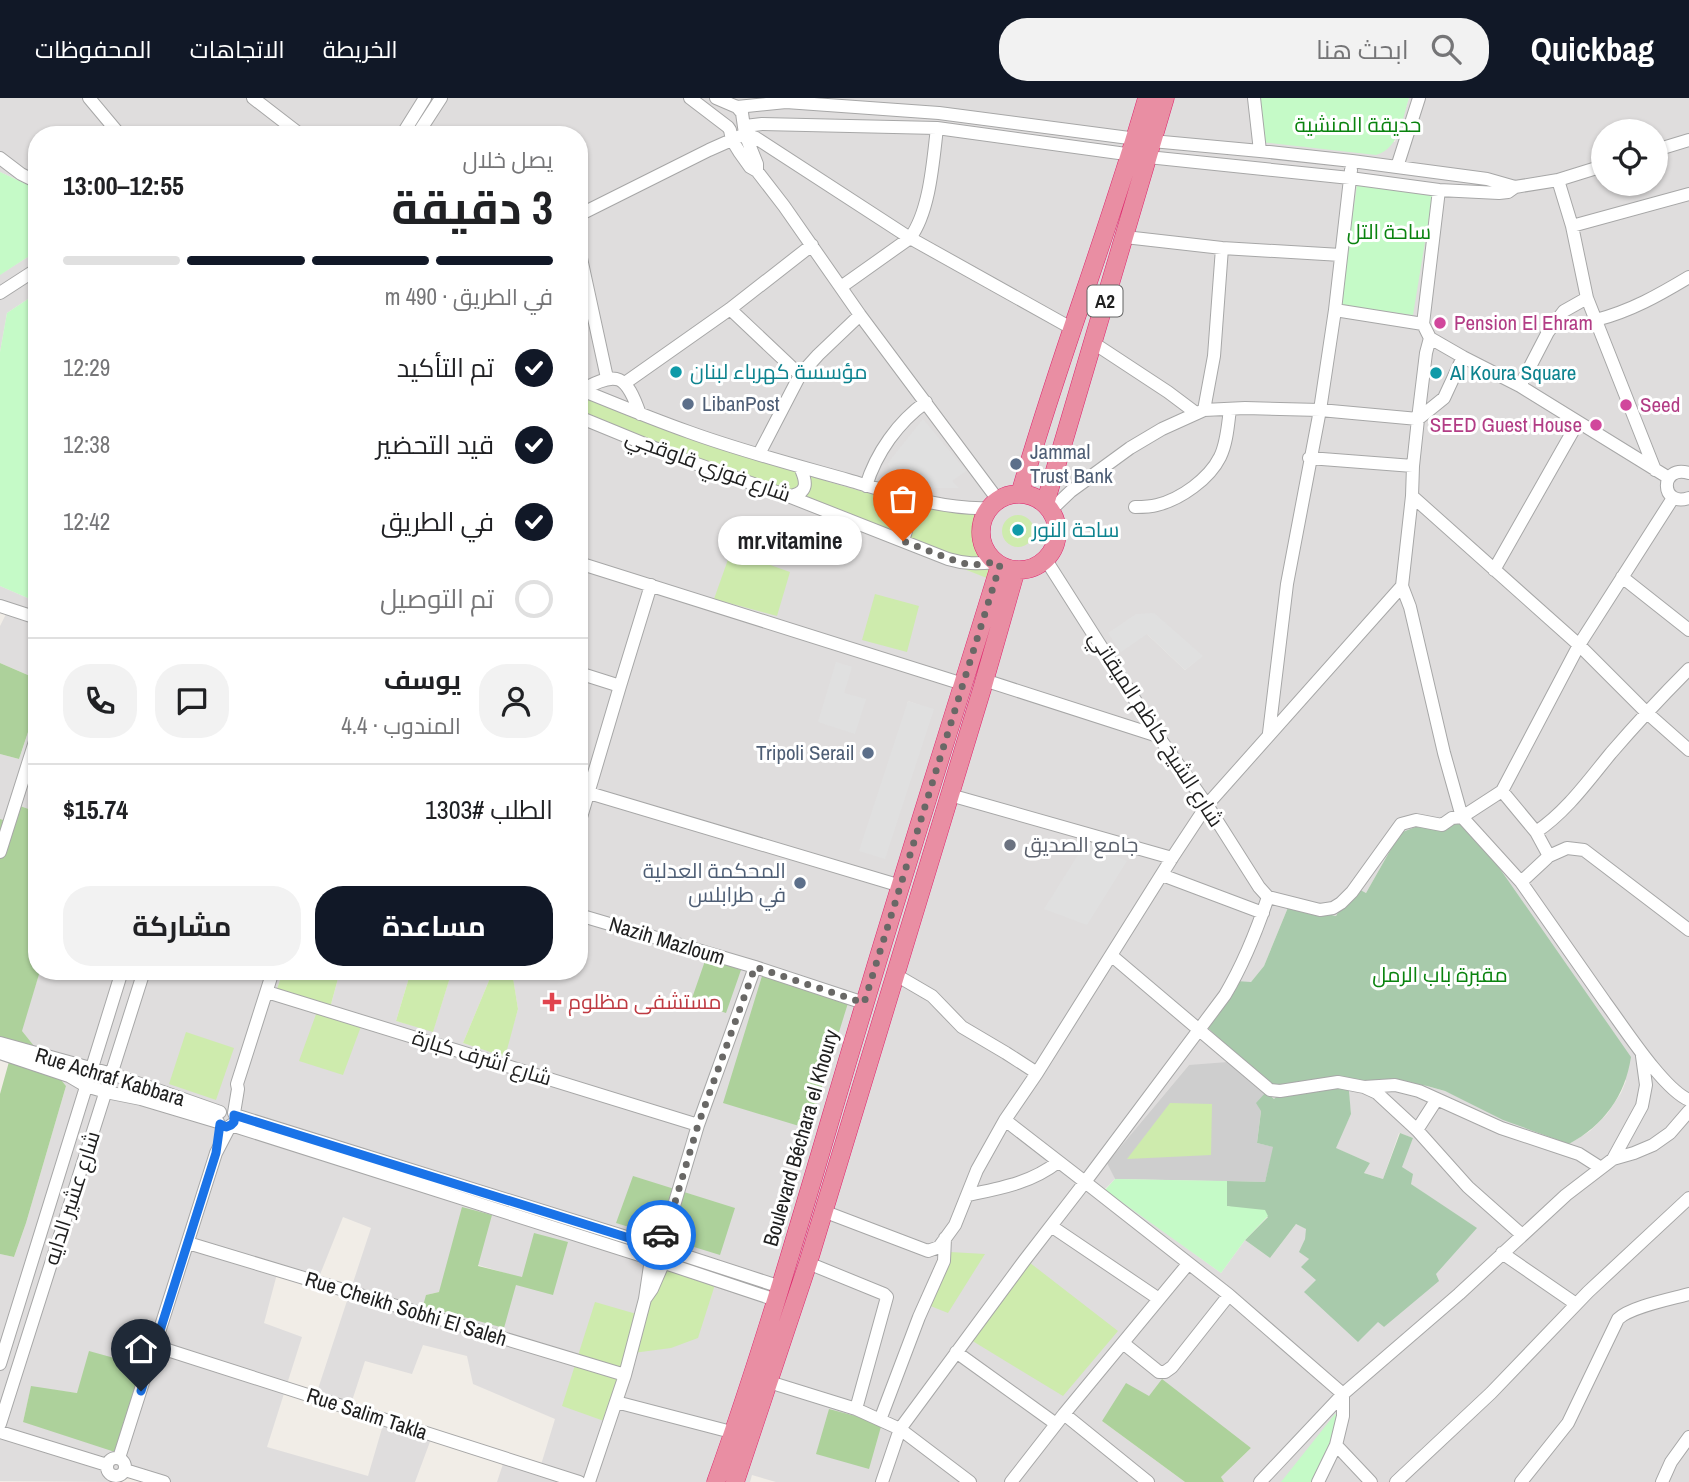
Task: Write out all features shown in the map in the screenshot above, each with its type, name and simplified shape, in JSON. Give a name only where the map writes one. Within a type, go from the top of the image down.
[{"type":"highway","name":"A2","points":[[1020,494],[1032,449],[1073,329],[1142,148],[1165,98]]},
{"type":"highway","name":"A2","points":[[1046,560],[1056,541],[1058,530],[1056,520],[1048,507],[1092,342],[1125,237],[1142,148],[1147,99]]},
{"type":"highway","points":[[1046,560],[1027,569],[1004,566],[987,553],[981,530],[983,518],[994,504],[1008,495],[1031,495],[1048,507]]},
{"type":"highway","name":"Boulevard Béchara el Khoury","points":[[716,1482],[769,1382],[808,1263],[984,680],[1004,566]]},
{"type":"highway","name":"Boulevard Béchara el Khoury","points":[[735,1482],[741,1435],[779,1293],[864,1003],[963,684],[1004,566]]},
{"type":"street","points":[[89,98],[112,126]]},
{"type":"street","points":[[253,98],[286,126]]},
{"type":"street","points":[[408,126],[425,98]]},
{"type":"street","points":[[423,126],[441,98]]},
{"type":"street","points":[[690,98],[728,127],[740,153],[750,167],[757,171],[926,402],[994,504]]},
{"type":"street","points":[[716,98],[737,107],[787,100],[939,113],[1142,148],[1439,190],[1499,193],[1508,192],[1515,187]]},
{"type":"street","points":[[1254,98],[1260,150]]},
{"type":"street","points":[[1396,167],[1419,98]]},
{"type":"street","points":[[737,107],[744,119],[757,171]]},
{"type":"street","points":[[588,210],[732,140],[745,130],[776,125],[937,128],[1142,148],[1260,150],[1487,179],[1515,187],[1558,180],[1591,170]]},
{"type":"street","points":[[841,287],[911,238],[922,219],[937,128]]},
{"type":"street","points":[[745,130],[911,238],[1073,329]]},
{"type":"street","points":[[1668,146],[1689,140]]},
{"type":"street","points":[[0,158],[28,178]]},
{"type":"street","points":[[1269,734],[1287,584],[1320,410],[1335,310],[1352,161]]},
{"type":"street","points":[[1558,180],[1572,226],[1587,298],[1656,470]]},
{"type":"street","points":[[1439,190],[1423,324],[1430,338],[1520,386],[1669,478]]},
{"type":"street","points":[[1572,226],[1689,194]]},
{"type":"street","points":[[1125,237],[1222,248],[1341,255]]},
{"type":"street","points":[[625,383],[730,309],[812,245]]},
{"type":"street","points":[[1200,411],[1214,356],[1222,248]]},
{"type":"street","points":[[0,293],[28,275]]},
{"type":"street","points":[[1596,320],[1641,305],[1688,279]]},
{"type":"street","points":[[588,292],[607,378]]},
{"type":"street","points":[[1520,386],[1548,332],[1564,311],[1587,298]]},
{"type":"street","points":[[730,309],[800,375]]},
{"type":"street","points":[[1335,310],[1423,324]]},
{"type":"street","points":[[759,454],[800,375],[860,315]]},
{"type":"street","points":[[1430,338],[1418,419],[1402,586],[1410,607],[1461,817],[1521,882],[1642,1053],[1670,1086],[1689,1100]]},
{"type":"street","points":[[1092,342],[1200,411]]},
{"type":"street","points":[[1048,507],[1130,448],[1200,411],[1245,408],[1320,410],[1418,419],[1444,398],[1463,357]]},
{"type":"street","points":[[588,386],[607,378],[616,378],[625,383],[640,414]]},
{"type":"street","name":"شارع فوزي قاوقجي","points":[[588,393],[692,433],[800,467],[952,507],[968,509],[994,504]]},
{"type":"street","points":[[866,485],[882,449],[912,412],[926,402]]},
{"type":"street","points":[[1135,507],[1155,506],[1171,500],[1207,475],[1220,457],[1226,440],[1230,409]]},
{"type":"street","name":"شارع فوزي قاوقجي","points":[[588,421],[674,456],[788,496],[961,563],[1004,566]]},
{"type":"street","points":[[1494,570],[1578,422]]},
{"type":"street","points":[[1309,458],[1413,466]]},
{"type":"street","points":[[788,496],[800,493],[804,488],[805,478],[800,467]]},
{"type":"street","points":[[1688,470],[1676,472],[1667,482],[1668,491],[1673,498],[1689,498]]},
{"type":"street","points":[[1412,496],[1579,645],[1646,712],[1689,750]]},
{"type":"street","points":[[903,541],[916,498]]},
{"type":"street","points":[[882,1482],[900,1429],[1225,995],[1254,939],[1268,897],[1320,910],[1332,908],[1352,892],[1401,824],[1416,820],[1439,825],[1452,818],[1461,817],[1502,791],[1579,645],[1673,498]]},
{"type":"street","name":"شارع الشيخ كاظم الميقاتي","points":[[1046,560],[1158,736],[1268,897]]},
{"type":"street","points":[[588,566],[963,684]]},
{"type":"street","points":[[1622,578],[1689,630]]},
{"type":"street","points":[[588,779],[651,585]]},
{"type":"street","points":[[823,1211],[929,1251],[939,1247],[954,1225],[977,1170],[1005,1120],[1207,805],[1402,586]]},
{"type":"street","points":[[0,606],[28,615]]},
{"type":"street","points":[[1536,832],[1552,821],[1570,802],[1646,712],[1689,669]]},
{"type":"street","points":[[588,676],[620,686]]},
{"type":"street","points":[[984,680],[1158,736]]},
{"type":"street","points":[[0,852],[28,763]]},
{"type":"street","points":[[1502,791],[1536,832],[1549,856]]},
{"type":"street","points":[[588,792],[901,886]]},
{"type":"street","points":[[950,795],[1172,858]]},
{"type":"street","points":[[1521,882],[1549,856],[1567,848],[1584,850],[1689,930]]},
{"type":"street","points":[[1162,875],[1263,913]]},
{"type":"street","name":"Nazih Mazloum","points":[[588,918],[755,967],[864,1003]]},
{"type":"street","points":[[1112,956],[1270,1090],[1280,1091],[1338,1082],[1364,1087],[1377,1093],[1417,1130],[1468,1187],[1521,1234]]},
{"type":"street","points":[[657,1261],[669,1250],[670,1219],[698,1125],[755,967]]},
{"type":"street","points":[[896,975],[932,996],[962,1027],[1037,1073]]},
{"type":"street","name":"شارع عشير الدايه","points":[[0,1364],[119,980]]},
{"type":"street","name":"شارع عشير الدايه","points":[[0,1424],[141,980]]},
{"type":"street","points":[[115,1470],[270,980]]},
{"type":"street","name":"شارع أشرف كبارة","points":[[267,992],[698,1125]]},
{"type":"street","name":"Rue Achraf Kabbara","points":[[0,1043],[112,1074],[226,1119],[657,1261],[779,1293]]},
{"type":"street","name":"Rue Achraf Kabbara","points":[[0,1053],[69,1076],[86,1086],[106,1092],[226,1119],[669,1250],[779,1293]]},
{"type":"street","points":[[1613,1159],[1642,1106],[1646,1085],[1642,1053]]},
{"type":"street","points":[[1364,1087],[1395,1085],[1419,1091],[1501,1128],[1579,1154],[1601,1168]]},
{"type":"street","points":[[1417,1130],[1437,1099]]},
{"type":"street","points":[[1261,1482],[1343,1394],[1459,1294],[1521,1234],[1613,1159],[1653,1145],[1670,1133],[1689,1111]]},
{"type":"street","points":[[1005,1120],[1229,1295],[1343,1394],[1343,1416],[1336,1445],[1318,1482]]},
{"type":"street","points":[[968,1195],[1028,1181],[1058,1162]]},
{"type":"street","points":[[1396,1482],[1492,1393],[1576,1304],[1689,1198]]},
{"type":"street","points":[[589,1482],[625,1375],[657,1261],[655,1246],[670,1219]]},
{"type":"street","points":[[1051,1226],[1159,1299]]},
{"type":"street","points":[[880,1420],[944,1261],[945,1238]]},
{"type":"street","name":"Rue Cheikh Sobhi El Saleh","points":[[188,1243],[625,1375]]},
{"type":"street","points":[[1502,1253],[1576,1304]]},
{"type":"street","points":[[808,1263],[887,1297],[856,1409]]},
{"type":"street","points":[[1011,1482],[1188,1264]]},
{"type":"street","points":[[1521,1482],[1568,1423],[1622,1314],[1689,1294]]},
{"type":"street","points":[[1123,1343],[1159,1372],[1165,1372],[1172,1367],[1229,1295]]},
{"type":"street","name":"Rue Salim Takla","points":[[156,1346],[579,1482]]},
{"type":"street","points":[[956,1353],[1060,1419],[1148,1482]]},
{"type":"street","points":[[769,1382],[856,1409],[900,1429],[970,1482]]},
{"type":"street","points":[[616,1402],[741,1435]]},
{"type":"street","points":[[0,1432],[115,1470],[164,1482]]},
{"type":"street","points":[[1662,1482],[1671,1462],[1689,1437]]},
{"type":"street","points":[[1336,1445],[1371,1482]]},
{"type":"shaded area","points":[[0,98],[1256,98],[1395,142],[1409,98],[1689,98],[1689,1482],[1224,1482],[1221,1477],[1251,1448],[1149,1397],[1102,1421],[1185,1482],[776,1482],[752,1475],[750,1482],[497,1482],[505,1458],[540,1468],[555,1419],[473,1384],[467,1356],[423,1345],[412,1374],[365,1361],[350,1407],[316,1395],[371,1228],[343,1217],[317,1282],[277,1274],[264,1323],[302,1337],[267,1447],[368,1476],[383,1425],[431,1439],[415,1482],[150,1482],[129,1475],[117,1482],[0,1481],[0,1254],[14,1257],[66,1086],[21,1031],[37,980],[280,980],[277,989],[330,1008],[338,980],[408,980],[396,1021],[433,1031],[449,980],[489,980],[463,1043],[504,1056],[518,1009],[513,980],[588,980],[588,421],[1001,583],[983,534],[982,513],[882,497],[829,482],[588,387],[588,126],[28,126],[28,185],[0,172]],"holes":[[[1147,634],[1202,656],[1185,670]],[[908,701],[933,710],[884,859]],[[1438,830],[1626,1081],[1607,1114],[1590,1131],[1569,1144],[1445,1091],[1393,1080],[1347,1080],[1351,1114],[1335,1148],[1370,1163],[1364,1173],[1383,1179],[1399,1133],[1413,1138],[1401,1167],[1411,1184],[1428,1196],[1436,1275],[1384,1327],[1300,1252],[1307,1229],[1296,1224],[1270,1258],[1245,1240],[1221,1273],[1105,1189],[1115,1179],[1108,1162],[1189,1065],[1266,1092],[1274,1099],[1278,1095],[1206,1026],[1264,966],[1289,905],[1336,916],[1353,886],[1366,893],[1400,833]],[[478,1265],[522,1278],[516,1285],[426,1295],[439,1292]],[[31,1387],[77,1393],[23,1422]]]},
{"type":"shaded area","points":[[28,257],[28,299],[7,313],[0,352],[0,260],[1,274]]},
{"type":"shaded area","points":[[923,419],[966,471],[952,481],[959,488],[932,488],[893,476],[888,464]]},
{"type":"shaded area","points":[[0,586],[28,598],[28,675],[0,663],[0,626],[7,612],[0,610]]},
{"type":"shaded area","points":[[1154,613],[1203,656],[1185,670],[1147,634],[1121,652],[1108,633],[1136,614]]},
{"type":"shaded area","points":[[836,662],[852,667],[844,693],[866,699],[855,734],[818,722]]},
{"type":"shaded area","points":[[908,701],[934,709],[885,859],[859,851]]},
{"type":"shaded area","points":[[28,732],[28,809],[20,806],[15,824],[0,819],[0,754],[19,759]]},
{"type":"shaded area","points":[[1085,844],[1127,861],[1087,925],[1044,909]]},
{"type":"shaded area","points":[[1228,1062],[1266,1092],[1257,1143],[1274,1147],[1265,1182],[1115,1179],[1107,1163],[1189,1065]]},
{"type":"green space","name":"حديقة المنشية","points":[[1256,98],[1409,98],[1395,139],[1390,146],[1376,155],[1261,142]]},
{"type":"green space","points":[[0,172],[28,185],[28,257],[0,275]]},
{"type":"green space","name":"ساحة التل","points":[[1357,185],[1433,193],[1413,315],[1340,305]]},
{"type":"green space","points":[[28,299],[28,598],[0,586],[0,352],[7,313]]},
{"type":"green space","points":[[588,387],[829,482],[882,497],[982,513],[984,532],[1002,584],[588,421]]},
{"type":"green space","points":[[1018,515],[1030,519],[1034,531],[1030,543],[1018,547],[1006,543],[1002,531],[1006,519]]},
{"type":"green space","points":[[731,551],[790,572],[777,616],[714,599]]},
{"type":"green space","points":[[875,594],[919,606],[907,652],[862,640]]},
{"type":"green space","points":[[0,663],[28,675],[28,732],[19,759],[0,754]]},
{"type":"green space","points":[[20,806],[28,809],[28,980],[37,980],[22,1031],[66,1086],[14,1257],[0,1254],[0,1094],[12,1051],[0,1047],[0,819],[14,823]]},
{"type":"green space","name":"مقبرة باب الرمل","points":[[1459,810],[1631,1057],[1624,1084],[1611,1108],[1593,1128],[1569,1144],[1503,1120],[1445,1091],[1393,1080],[1348,1080],[1351,1114],[1336,1148],[1370,1163],[1364,1173],[1383,1179],[1400,1133],[1413,1138],[1402,1167],[1413,1174],[1411,1184],[1477,1228],[1436,1274],[1439,1281],[1384,1327],[1378,1322],[1358,1342],[1304,1292],[1316,1280],[1301,1267],[1309,1259],[1299,1252],[1306,1229],[1296,1224],[1270,1258],[1245,1240],[1268,1217],[1227,1206],[1227,1181],[1265,1182],[1273,1147],[1257,1143],[1261,1111],[1256,1103],[1266,1092],[1274,1099],[1278,1095],[1206,1026],[1236,981],[1251,982],[1264,966],[1289,905],[1336,916],[1353,886],[1366,893],[1400,833],[1418,826],[1431,827]]},
{"type":"green space","points":[[706,958],[741,970],[726,1013],[691,1001]]},
{"type":"green space","points":[[762,976],[848,1003],[809,1129],[723,1103]]},
{"type":"green space","points":[[280,980],[338,980],[330,1008],[363,1021],[343,1075],[299,1061],[319,1006],[277,989]]},
{"type":"green space","points":[[408,980],[449,980],[433,1032],[396,1021]]},
{"type":"green space","points":[[489,980],[513,980],[518,1009],[505,1057],[463,1043]]},
{"type":"green space","points":[[186,1032],[234,1048],[216,1100],[169,1084]]},
{"type":"green space","points":[[1170,1103],[1212,1104],[1211,1155],[1127,1159]]},
{"type":"green space","points":[[633,1176],[735,1208],[720,1255],[616,1223]]},
{"type":"green space","points":[[1115,1179],[1227,1181],[1227,1206],[1265,1210],[1268,1216],[1245,1240],[1221,1273],[1105,1190]]},
{"type":"green space","points":[[462,1207],[492,1215],[478,1266],[522,1277],[534,1233],[568,1242],[553,1295],[516,1285],[504,1328],[423,1306],[426,1295],[439,1292]]},
{"type":"green space","points":[[950,1252],[985,1254],[948,1313],[928,1305]]},
{"type":"green space","points":[[659,1256],[719,1272],[698,1338],[671,1348],[633,1353],[604,1421],[562,1406],[595,1302],[640,1315]]},
{"type":"green space","points":[[1025,1259],[1118,1331],[1063,1396],[966,1337]]},
{"type":"green space","points":[[89,1351],[143,1366],[118,1453],[23,1422],[31,1386],[77,1393]]},
{"type":"green space","points":[[1162,1379],[1251,1448],[1221,1477],[1224,1482],[1185,1482],[1102,1421],[1126,1383],[1149,1396]]},
{"type":"green space","points":[[829,1409],[882,1423],[869,1469],[816,1454]]},
{"type":"green space","points":[[1335,1414],[1341,1417],[1312,1482],[1281,1482]]},
{"type":"way so far","points":[[661,1235],[670,1219],[698,1125],[755,967],[864,1003],[1000,565],[995,562],[974,565],[961,563],[903,541]]},
{"type":"place","name":"Pension El Ehram","points":[[1440,323]]},
{"type":"place","name":"مؤسسة كهرباء لبنان","points":[[676,372]]},
{"type":"place","name":"Al Koura Square","points":[[1436,373]]},
{"type":"place","name":"LibanPost","points":[[688,404]]},
{"type":"place","name":"Seed","points":[[1626,405]]},
{"type":"place","name":"SEED Guest House","points":[[1596,425]]},
{"type":"place","name":"Jammal Trust Bank","points":[[1016,464]]},
{"type":"place","name":"ساحة النور","points":[[1018,530]]},
{"type":"place","name":"mr.vitamine","points":[[903,541]]},
{"type":"place","name":"Tripoli Serail","points":[[868,753]]},
{"type":"place","name":"جامع الصديق","points":[[1010,845]]},
{"type":"place","name":"المحكمة العدلية في طرابلس","points":[[800,883]]},
{"type":"place","name":"مستشفى مظلوم","points":[[552,1002]]},
{"type":"route","points":[[141,1391],[216,1153],[220,1124],[226,1127],[231,1125],[234,1115],[655,1246],[661,1235]]}]
